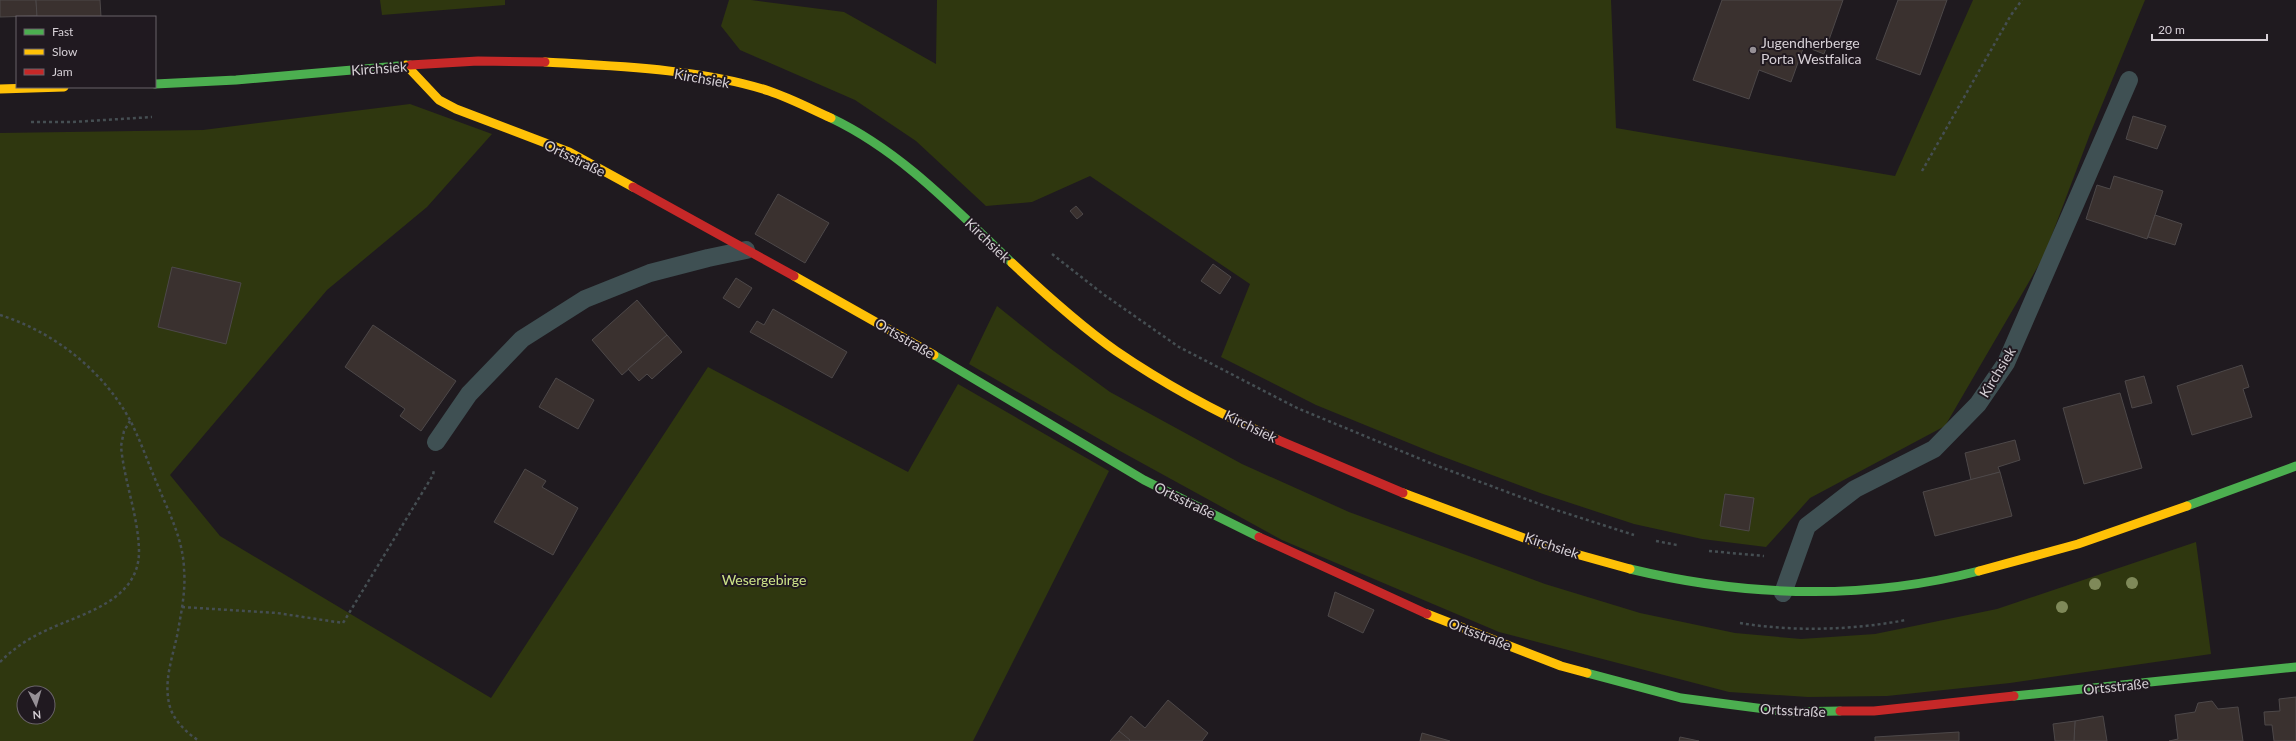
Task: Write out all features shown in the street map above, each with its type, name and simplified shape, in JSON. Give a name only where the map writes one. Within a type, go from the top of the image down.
[{"type":"main road","name":"Kirchsiek","points":[[156,84],[406,65],[486,61],[600,66],[685,74],[766,90],[834,118],[894,156],[952,206],[1053,302],[1116,352],[1196,400],[1307,453],[1422,501],[1561,549],[1645,573],[1716,586],[1782,593],[1852,592],[1921,583],[1991,570],[2048,554],[2296,466]]},
{"type":"main road","name":"Ortsstraße","points":[[406,65],[439,100],[456,109],[569,152],[892,330],[1144,480],[1302,558],[1431,616],[1561,666],[1681,698],[1787,712],[1874,712],[2296,667]]},
{"type":"main road","points":[[0,89],[32,88]]},
{"type":"lane","name":"Kirchsiek","points":[[1782,593],[1806,526],[1855,489],[1934,449],[1978,404],[2006,363],[2129,80]]},
{"type":"lane","points":[[436,442],[469,394],[522,339],[585,299],[650,273],[746,250]]},
{"type":"path","points":[[1922,171],[2011,15],[2022,0]]},
{"type":"path","points":[[1050,252],[1103,294],[1179,347],[1297,408],[1435,465],[1550,508],[1637,536]]},
{"type":"path","points":[[0,315],[25,323],[65,347],[102,380],[130,421],[179,537],[184,570],[182,607],[169,671],[170,708],[179,724],[199,741]]},
{"type":"path","points":[[0,662],[13,649],[46,630],[108,604],[124,590],[136,570],[139,551],[134,510],[123,469],[121,446],[124,431],[130,421]]},
{"type":"path","points":[[182,607],[277,613],[343,623],[434,475],[436,442]]},
{"type":"path","points":[[1652,539],[1682,546]]},
{"type":"path","points":[[1704,550],[1795,558]]},
{"type":"green space","points":[[380,0],[505,0],[505,5],[382,15]]},
{"type":"green space","points":[[729,0],[751,0],[844,12],[936,64],[937,0],[1611,0],[1616,128],[1895,176],[1973,0],[2145,0],[2090,134],[2044,256],[1945,426],[1810,498],[1766,547],[1702,539],[1634,524],[1543,494],[1436,454],[1316,405],[1221,357],[1250,284],[1090,176],[1032,202],[986,206],[916,141],[855,100],[740,50],[721,26]]},
{"type":"green space","name":"Wesergebirge","points":[[410,104],[492,134],[427,207],[327,290],[170,475],[220,536],[491,698],[708,367],[908,472],[958,384],[1109,471],[973,741],[0,741],[0,133],[203,130]]},
{"type":"green space","points":[[997,306],[1051,349],[1110,392],[1242,464],[1349,512],[1545,584],[1640,613],[1735,633],[1801,639],[1875,634],[1997,609],[2196,542],[2211,654],[2010,683],[1887,696],[1808,697],[1729,692],[1499,632],[1282,540],[1120,451],[969,364]]},
{"type":"building","points":[[0,0],[36,0],[37,16],[0,17]]},
{"type":"building","points":[[36,0],[100,0],[101,16],[37,16]]},
{"type":"building","name":"Jugendherberge Porta Westfalica","points":[[1722,0],[1843,0],[1824,54],[1804,46],[1791,82],[1759,70],[1749,99],[1693,80]]},
{"type":"building","points":[[1898,0],[1947,0],[1920,75],[1876,59]]},
{"type":"building","points":[[2133,116],[2166,126],[2157,149],[2126,139]]},
{"type":"building","points":[[2114,176],[2163,191],[2147,239],[2086,219],[2097,185],[2110,189]]},
{"type":"building","points":[[778,194],[829,223],[805,263],[755,234]]},
{"type":"building","points":[[1076,206],[1083,214],[1077,219],[1070,211]]},
{"type":"building","points":[[2155,215],[2182,224],[2175,245],[2148,237]]},
{"type":"building","points":[[1213,264],[1231,277],[1220,294],[1201,281]]},
{"type":"building","points":[[172,267],[241,283],[226,344],[158,327]]},
{"type":"building","points":[[736,278],[752,288],[739,308],[723,298]]},
{"type":"building","points":[[637,300],[667,335],[622,375],[592,340]]},
{"type":"building","points":[[773,309],[847,352],[832,378],[750,332],[757,321],[764,325]]},
{"type":"building","points":[[373,325],[456,381],[421,431],[400,416],[405,409],[345,367]]},
{"type":"building","points":[[667,335],[682,352],[652,379],[647,374],[639,381],[628,369]]},
{"type":"building","points":[[2242,365],[2249,387],[2243,389],[2252,417],[2192,435],[2177,386]]},
{"type":"building","points":[[2144,376],[2152,403],[2132,408],[2125,381]]},
{"type":"building","points":[[556,378],[594,400],[578,429],[539,407]]},
{"type":"building","points":[[2120,393],[2142,468],[2084,484],[2063,408]]},
{"type":"building","points":[[2015,440],[2020,460],[1998,467],[2000,472],[1971,480],[1965,453]]},
{"type":"building","points":[[525,469],[546,481],[542,487],[578,508],[553,555],[494,522]]},
{"type":"building","points":[[2000,472],[2012,516],[1935,536],[1923,492]]},
{"type":"building","points":[[1725,494],[1754,498],[1749,531],[1720,526]]},
{"type":"building","points":[[1335,592],[1374,610],[1363,633],[1328,616]]},
{"type":"building","points":[[2296,697],[2296,741],[2274,741],[2272,725],[2265,725],[2264,712],[2280,711],[2279,699]]},
{"type":"building","points":[[1168,700],[1208,733],[1202,741],[1129,741],[1119,731],[1131,716],[1145,728]]},
{"type":"building","points":[[2212,701],[2218,709],[2238,707],[2243,741],[2169,741],[2178,739],[2175,715],[2195,712],[2198,703]]},
{"type":"building","points":[[2103,716],[2107,741],[2074,741],[2075,721]]},
{"type":"building","points":[[2075,721],[2074,741],[2055,741],[2053,724]]},
{"type":"building","points":[[1119,731],[1130,740],[1110,741]]},
{"type":"building","points":[[1959,732],[1959,741],[1875,741],[1875,737]]},
{"type":"building","points":[[1422,733],[1450,741],[1420,741]]},
{"type":"building","points":[[1680,737],[1699,741],[1679,741]]},
{"type":"traffic: fast","points":[[156,84],[236,80],[410,65]]},
{"type":"traffic: fast","points":[[831,118],[881,147],[927,183],[1012,263]]},
{"type":"traffic: fast","points":[[934,355],[1144,480],[1259,537]]},
{"type":"traffic: fast","points":[[2187,506],[2296,466]]},
{"type":"traffic: fast","points":[[1630,569],[1717,585],[1761,590],[1804,592],[1848,591],[1892,587],[1935,581],[1979,571]]},
{"type":"traffic: fast","points":[[2014,696],[2296,667]]},
{"type":"traffic: fast","points":[[1587,673],[1681,698],[1787,712],[1840,711]]},
{"type":"traffic: slow","points":[[545,62],[658,70],[716,78],[769,91],[793,100],[831,118]]},
{"type":"traffic: slow","points":[[406,65],[439,100],[456,109],[569,152],[633,187]]},
{"type":"traffic: slow","points":[[0,89],[32,88]]},
{"type":"traffic: slow","points":[[1012,263],[1076,320],[1102,341],[1135,364],[1195,399],[1278,440]]},
{"type":"traffic: slow","points":[[794,276],[934,355]]},
{"type":"traffic: slow","points":[[1403,493],[1540,544],[1630,569]]},
{"type":"traffic: slow","points":[[1979,571],[2078,544],[2187,506]]},
{"type":"traffic: slow","points":[[1427,614],[1561,666],[1587,673]]},
{"type":"traffic: jam","points":[[410,65],[478,61],[545,62]]},
{"type":"traffic: jam","points":[[633,187],[794,276]]},
{"type":"traffic: jam","points":[[1278,440],[1403,493]]},
{"type":"traffic: jam","points":[[1259,537],[1427,614]]},
{"type":"traffic: jam","points":[[1840,711],[1874,711],[2014,696]]},
{"type":"place","name":"Jugendherberge Porta Westfalica","points":[[1753,50]]}]
